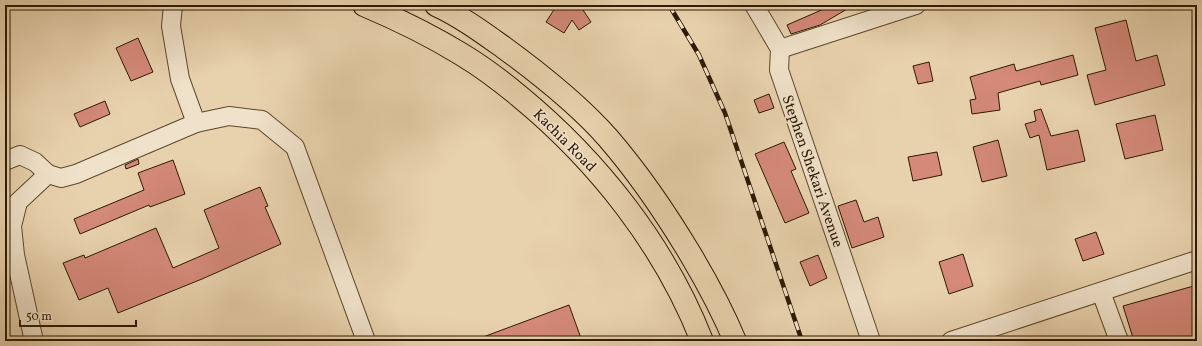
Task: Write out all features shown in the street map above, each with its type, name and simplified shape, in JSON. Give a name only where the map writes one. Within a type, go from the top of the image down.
[{"type":"main road","name":"Kachia Road","points":[[364,5],[428,35],[462,54],[503,83],[547,119],[587,160],[623,202],[650,240],[676,286],[702,341]]},
{"type":"main road","name":"Kachia Road","points":[[436,5],[447,10],[483,33],[525,62],[568,99],[607,138],[646,186],[674,228],[726,320],[735,341]]},
{"type":"street","points":[[173,5],[171,26],[180,79],[196,123]]},
{"type":"street","points":[[754,5],[780,49],[916,5]]},
{"type":"street","name":"Stephen Shekari Avenue","points":[[780,49],[779,70],[870,341]]},
{"type":"street","points":[[5,161],[20,155],[35,162],[48,174],[61,178],[76,174],[196,123],[229,116],[262,120],[295,147],[366,341]]},
{"type":"street","points":[[34,341],[15,255],[12,226],[18,202],[48,174]]},
{"type":"street","points":[[952,341],[1197,260]]},
{"type":"street","points":[[1101,292],[1119,341]]},
{"type":"building","points":[[557,5],[582,5],[581,7],[591,22],[579,30],[572,20],[564,33],[546,22]]},
{"type":"building","points":[[833,5],[854,5],[820,25],[791,34],[787,25]]},
{"type":"building","points":[[1126,20],[1136,61],[1157,55],[1165,85],[1095,105],[1087,75],[1106,70],[1095,28]]},
{"type":"building","points":[[138,38],[153,72],[131,81],[116,48]]},
{"type":"building","points":[[1073,55],[1078,75],[1041,85],[1040,81],[998,93],[1000,110],[972,114],[970,100],[976,99],[970,77],[1014,64],[1016,71]]},
{"type":"building","points":[[929,62],[933,81],[918,84],[913,66]]},
{"type":"building","points":[[769,94],[774,108],[759,113],[754,100]]},
{"type":"building","points":[[105,101],[110,114],[80,127],[74,114]]},
{"type":"building","points":[[1041,109],[1051,136],[1078,130],[1085,161],[1047,170],[1039,135],[1030,138],[1025,124],[1036,121],[1034,111]]},
{"type":"building","points":[[1155,115],[1163,150],[1125,159],[1116,124]]},
{"type":"building","points":[[998,140],[1007,176],[982,182],[973,147]]},
{"type":"building","points":[[784,142],[796,169],[791,171],[809,213],[785,223],[755,154]]},
{"type":"building","points":[[937,152],[942,175],[913,181],[908,157]]},
{"type":"building","points":[[138,159],[139,164],[126,169],[125,165]]},
{"type":"building","points":[[173,160],[185,194],[150,207],[149,205],[80,234],[74,219],[144,190],[138,173]]},
{"type":"building","points":[[260,187],[268,206],[265,207],[281,244],[202,279],[118,313],[108,288],[79,300],[63,263],[84,255],[85,258],[156,228],[173,268],[219,248],[204,210]]},
{"type":"building","points":[[856,200],[864,222],[878,217],[884,237],[852,248],[838,206]]},
{"type":"building","points":[[1096,232],[1104,254],[1083,261],[1075,239]]},
{"type":"building","points":[[963,254],[973,286],[949,294],[939,262]]},
{"type":"building","points":[[818,255],[827,278],[810,286],[800,262]]},
{"type":"building","points":[[1197,285],[1197,341],[1134,341],[1123,306]]},
{"type":"building","points":[[569,305],[582,341],[475,341],[475,340]]},
{"type":"railway","points":[[669,5],[699,55],[725,113],[802,341]]}]
